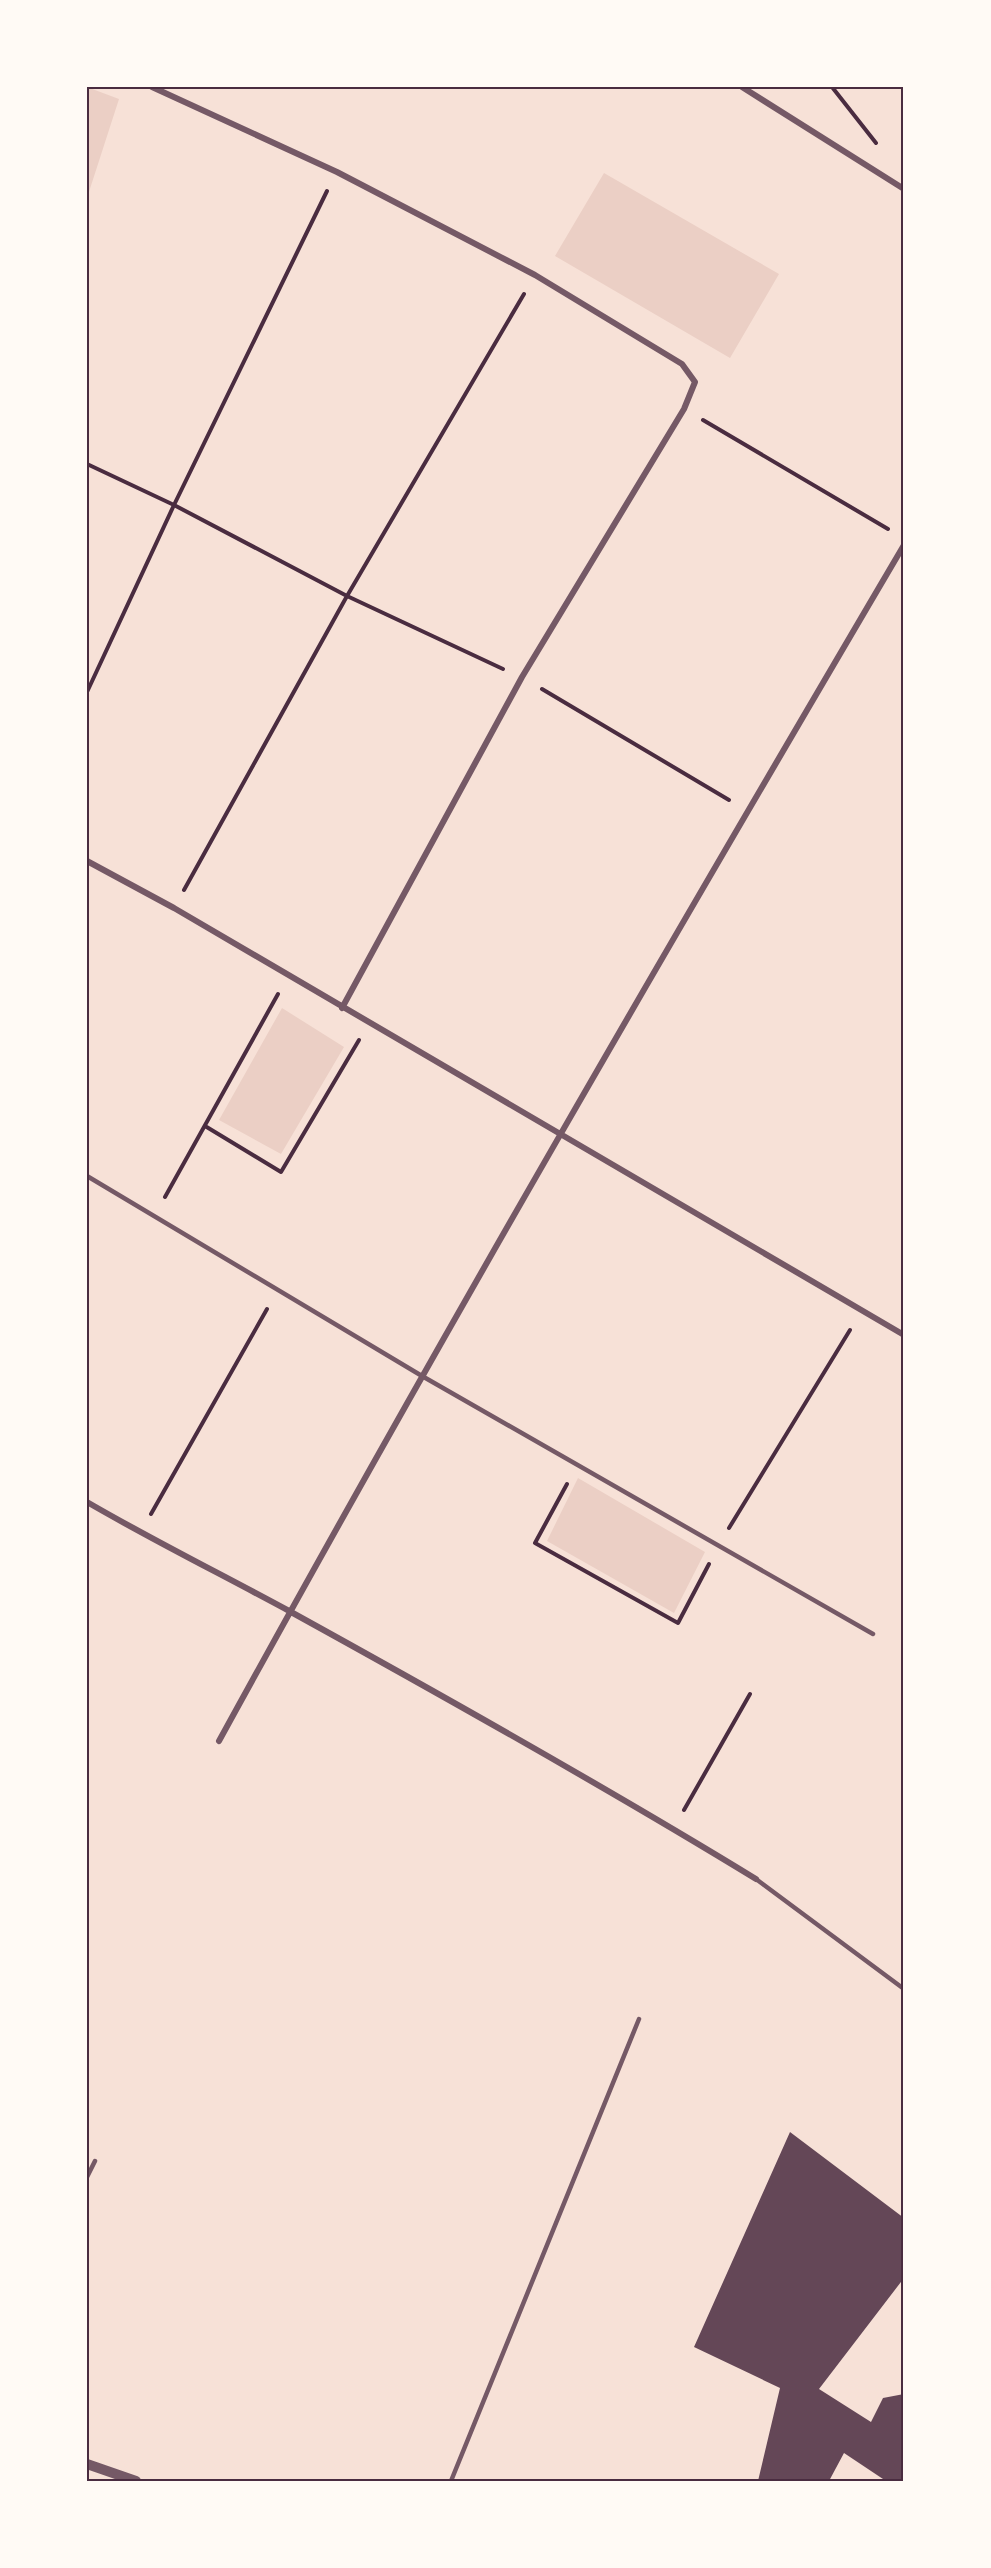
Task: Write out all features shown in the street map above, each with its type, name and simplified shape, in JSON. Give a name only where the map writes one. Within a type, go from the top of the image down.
[{"type":"street","points":[[152,87],[337,172],[534,275],[682,364],[695,382],[684,409],[522,677],[342,1008]]},
{"type":"street","points":[[742,87],[904,189]]},
{"type":"street","points":[[219,1741],[422,1376],[904,545]]},
{"type":"street","points":[[87,861],[174,908],[368,1024],[562,1134],[904,1335]]},
{"type":"street","points":[[87,1502],[290,1612],[674,1829],[756,1879]]},
{"type":"street","points":[[87,2464],[136,2481]]},
{"type":"lane","points":[[87,1176],[422,1376],[873,1634]]},
{"type":"lane","points":[[756,1879],[904,1989]]},
{"type":"lane","points":[[452,2481],[639,2019]]},
{"type":"lane","points":[[87,2177],[95,2161]]},
{"type":"path","points":[[832,87],[882,150]]},
{"type":"path","points":[[87,692],[174,505],[337,172]]},
{"type":"path","points":[[174,908],[347,596],[534,275]]},
{"type":"path","points":[[684,409],[894,533]]},
{"type":"path","points":[[87,464],[174,505],[347,596],[522,677],[748,811]]},
{"type":"path","points":[[154,1216],[289,975]]},
{"type":"path","points":[[205,1126],[281,1172],[368,1024]]},
{"type":"path","points":[[141,1533],[278,1290]]},
{"type":"path","points":[[577,1465],[535,1543],[678,1623],[719,1545],[862,1311]]},
{"type":"path","points":[[674,1829],[750,1694]]},
{"type":"shaded area","points":[[87,87],[119,99],[87,198]]},
{"type":"shaded area","points":[[604,173],[779,274],[730,358],[555,256]]},
{"type":"shaded area","points":[[282,1008],[344,1047],[281,1154],[219,1120]]},
{"type":"shaded area","points":[[578,1478],[705,1552],[674,1613],[547,1541]]},
{"type":"building","points":[[790,2132],[904,2218],[904,2278],[819,2389],[871,2422],[883,2398],[904,2394],[904,2481],[886,2481],[844,2453],[829,2481],[758,2481],[780,2388],[694,2347]]}]
